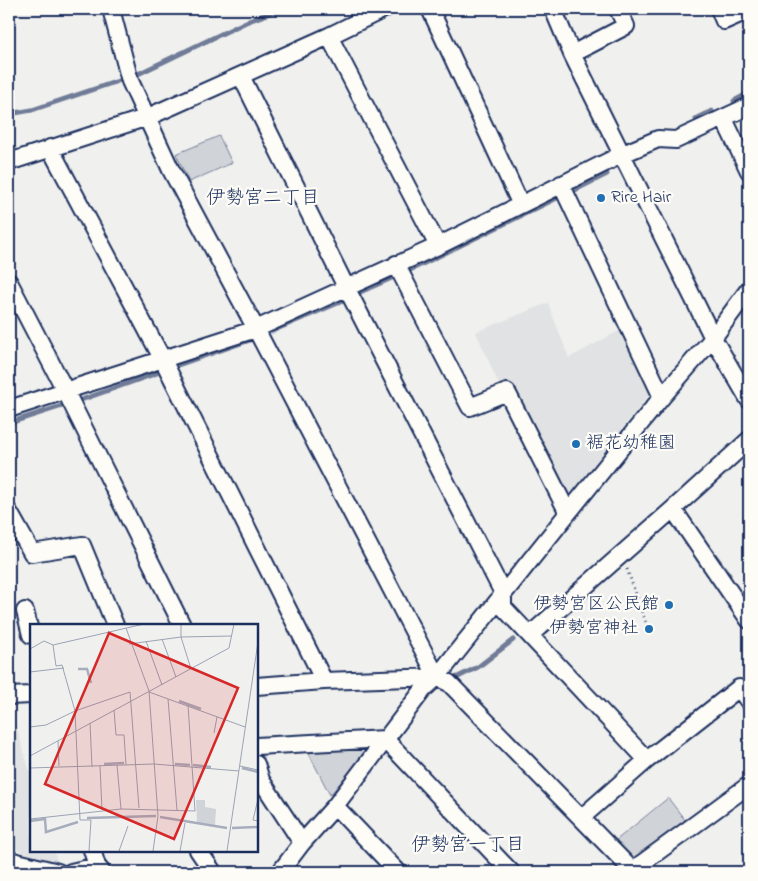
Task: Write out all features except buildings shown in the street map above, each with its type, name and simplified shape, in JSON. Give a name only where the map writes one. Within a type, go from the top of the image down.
[{"type":"street","points":[[111,9],[130,81],[171,170],[437,677]]},
{"type":"street","points":[[9,162],[148,118],[384,9]]},
{"type":"street","points":[[430,9],[521,205]]},
{"type":"street","points":[[552,9],[572,54],[714,338],[749,400]]},
{"type":"street","points":[[572,54],[626,26],[618,9]]},
{"type":"street","points":[[719,9],[724,21],[749,10]]},
{"type":"street","points":[[328,36],[438,246]]},
{"type":"street","points":[[241,76],[346,287],[503,593],[502,606],[647,760]]},
{"type":"street","points":[[9,409],[256,329],[438,246],[623,154],[658,139],[676,140],[749,106]]},
{"type":"street","points":[[724,118],[749,171]]},
{"type":"street","points":[[50,148],[162,360],[324,681]]},
{"type":"street","points":[[561,184],[662,397]]},
{"type":"street","points":[[396,264],[470,407],[507,392],[568,513]]},
{"type":"street","points":[[9,282],[182,624]]},
{"type":"street","points":[[280,872],[302,843],[335,806],[423,690],[437,677],[662,397],[714,338],[749,290]]},
{"type":"street","points":[[530,635],[749,440]]},
{"type":"street","points":[[673,509],[749,620]]},
{"type":"street","points":[[9,512],[32,553],[82,545],[115,624]]},
{"type":"street","points":[[25,611],[30,631]]},
{"type":"street","points":[[258,686],[324,681],[437,677],[449,683],[582,818],[632,872],[749,784]]},
{"type":"street","points":[[582,818],[647,760],[738,688],[749,702]]},
{"type":"street","points":[[9,696],[30,695]]},
{"type":"street","points":[[258,746],[385,739],[511,872]]},
{"type":"street","points":[[258,770],[261,780],[302,843]]},
{"type":"street","points":[[335,806],[398,872]]},
{"type":"street","points":[[199,851],[213,872]]},
{"type":"street","points":[[9,860],[58,872]]},
{"type":"street","points":[[71,872],[97,863]]},
{"type":"path","points":[[622,554],[646,623]]},
{"type":"shaded area","points":[[219,136],[232,163],[189,182],[176,154]]},
{"type":"shaded area","name":"裾花幼稚園","points":[[548,303],[569,358],[624,328],[652,391],[569,497],[510,384],[500,387],[476,332]]},
{"type":"shaded area","points":[[11,708],[30,773],[30,851],[54,851],[58,864],[9,847],[9,709]]},
{"type":"shaded area","points":[[372,745],[330,795],[306,748]]},
{"type":"shaded area","points":[[668,798],[688,824],[633,863],[614,842]]},
{"type":"waterway","points":[[138,74],[246,22],[280,9]]},
{"type":"waterway","points":[[9,114],[32,110],[118,81]]},
{"type":"waterway","points":[[734,101],[749,93]]},
{"type":"waterway","points":[[696,119],[712,111]]},
{"type":"waterway","points":[[571,192],[607,174]]},
{"type":"waterway","points":[[410,270],[557,198]]},
{"type":"waterway","points":[[358,293],[394,277]]},
{"type":"waterway","points":[[272,331],[345,300]]},
{"type":"waterway","points":[[175,366],[250,340]]},
{"type":"waterway","points":[[81,400],[160,372]]},
{"type":"waterway","points":[[9,423],[65,405]]},
{"type":"waterway","points":[[710,549],[729,575]]},
{"type":"waterway","points":[[456,678],[478,667],[513,640]]},
{"type":"place","name":"Rire Hair","points":[[601,198]]},
{"type":"place","name":"裾花幼稚園","points":[[576,444]]},
{"type":"place","name":"伊勢宮区公民館","points":[[669,605]]},
{"type":"place","name":"伊勢宮神社","points":[[649,629]]},
{"type":"district","name":"伊勢宮二丁目","points":[[263,198]]},
{"type":"district","name":"伊勢宮一丁目","points":[[468,845]]}]
